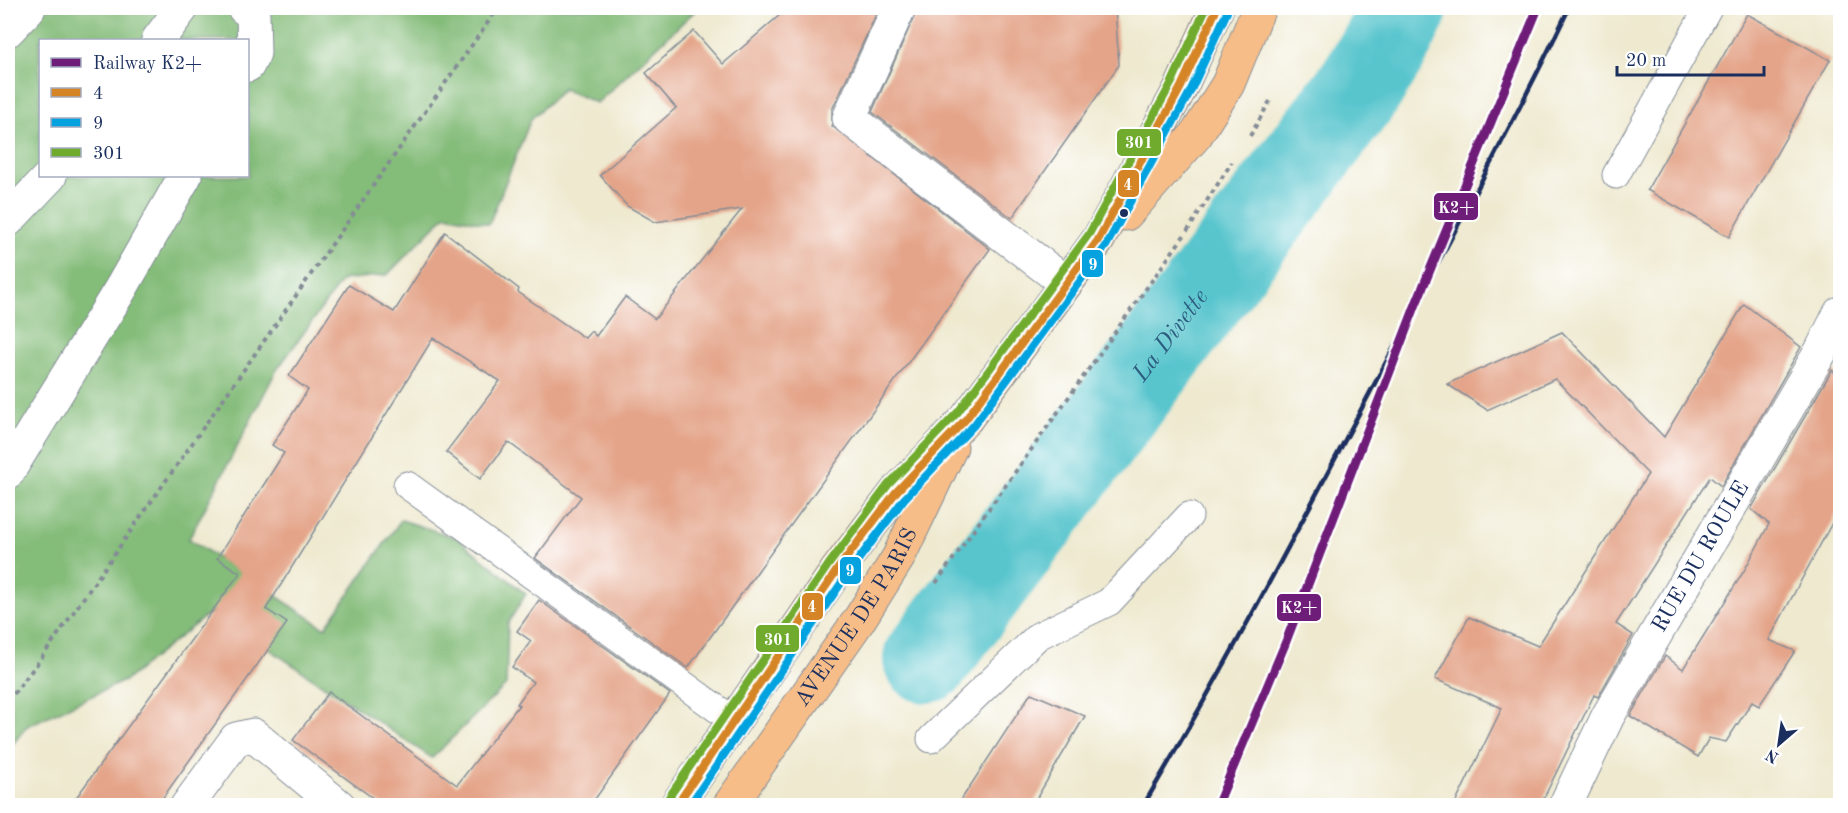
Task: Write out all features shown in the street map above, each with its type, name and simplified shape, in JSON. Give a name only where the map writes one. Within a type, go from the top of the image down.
[{"type":"main road","name":"AVENUE DE PARIS","points":[[676,806],[837,570],[896,492],[966,419],[1098,240],[1181,87],[1217,8]]},
{"type":"main road","name":"AVENUE DE PARIS","points":[[1098,240],[1135,205],[1196,135],[1228,84],[1259,8]]},
{"type":"main road","name":"AVENUE DE PARIS","points":[[729,806],[859,620],[898,558],[966,419]]},
{"type":"street","points":[[8,30],[29,8]]},
{"type":"street","points":[[159,39],[182,8]]},
{"type":"street","points":[[244,8],[254,14],[254,53],[249,63]]},
{"type":"street","points":[[899,8],[849,118],[1066,283]]},
{"type":"street","points":[[8,220],[49,177]]},
{"type":"street","points":[[8,472],[120,290],[184,177]]},
{"type":"street","name":"RUE DU ROULE","points":[[1565,806],[1608,716],[1821,351],[1840,313]]},
{"type":"street","points":[[187,806],[236,739],[253,735],[339,806]]},
{"type":"lane","points":[[1617,175],[1708,8]]},
{"type":"lane","points":[[407,484],[734,721]]},
{"type":"lane","points":[[931,739],[1038,636],[1109,602],[1189,516]]},
{"type":"path","points":[[8,701],[40,660],[248,368],[498,8]]},
{"type":"path","points":[[1244,145],[1269,107],[1272,96]]},
{"type":"path","points":[[932,590],[1188,230],[1238,154]]},
{"type":"green space","points":[[8,8],[698,8],[597,103],[563,89],[531,119],[489,224],[446,215],[387,275],[342,280],[276,371],[189,539],[325,628],[401,520],[457,538],[526,594],[508,623],[506,685],[432,758],[212,611],[126,680],[27,726],[8,750]]},
{"type":"building","points":[[788,8],[879,8],[832,110],[832,126],[990,249],[688,668],[535,558],[581,497],[508,442],[480,479],[446,452],[500,381],[433,338],[266,609],[287,623],[157,806],[70,806],[240,573],[217,558],[284,453],[272,445],[308,390],[289,376],[349,285],[394,312],[445,232],[519,289],[518,292],[585,338],[591,331],[596,336],[625,297],[655,319],[742,209],[655,222],[627,206],[600,175],[676,108],[646,73],[694,31],[723,64]]},
{"type":"building","points":[[918,8],[1115,8],[1119,65],[1012,218],[872,112]]},
{"type":"building","points":[[1747,14],[1830,60],[1729,237],[1647,190]]},
{"type":"building","points":[[1744,304],[1801,347],[1721,486],[1710,477],[1616,624],[1633,635],[1598,697],[1594,695],[1540,806],[1454,806],[1502,708],[1435,679],[1469,617],[1538,646],[1648,474],[1555,379],[1487,410],[1447,384],[1562,332],[1664,437]]},
{"type":"building","points":[[1832,370],[1840,377],[1840,508],[1769,640],[1795,651],[1759,706],[1752,702],[1726,742],[1709,738],[1698,757],[1630,716],[1665,656],[1683,669],[1744,571],[1769,524],[1751,509]]},
{"type":"building","points":[[539,600],[670,694],[590,806],[384,806],[293,740],[329,692],[457,785],[519,705],[517,704],[533,682],[512,667],[531,641],[517,631]]},
{"type":"building","points":[[1031,693],[1085,716],[1032,806],[957,806]]},
{"type":"waterway","name":"La Divette","points":[[927,659],[1360,87],[1386,45],[1404,8]]},
{"type":"railway","points":[[1143,806],[1282,558],[1494,158],[1569,8]]},
{"type":"rail line","name":"K2+","points":[[1217,806],[1285,644],[1416,304],[1538,8]]},
{"type":"transit line","name":"301","points":[[667,800],[829,564],[888,485],[958,412],[1089,234],[1172,82],[1206,8]]},
{"type":"transit line","name":"4","points":[[676,806],[837,570],[896,492],[966,419],[1098,240],[1181,87],[1217,8]]},
{"type":"transit line","name":"9","points":[[689,806],[846,576],[904,499],[974,425],[1106,246],[1190,92],[1227,12]]}]
